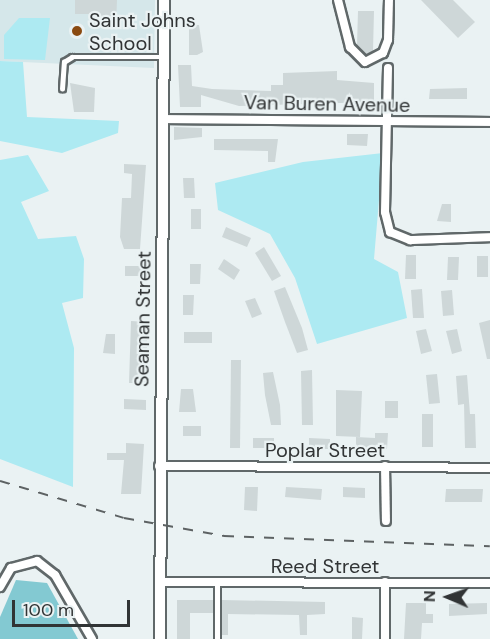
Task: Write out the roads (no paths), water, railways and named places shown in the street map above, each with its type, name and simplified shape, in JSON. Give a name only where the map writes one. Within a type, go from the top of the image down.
[{"type":"street","name":"Seaman Street","points":[[160,639],[159,466],[164,0]]},
{"type":"street","points":[[338,0],[350,47],[365,62],[383,53],[388,40],[389,0]]},
{"type":"street","points":[[388,68],[385,212],[390,231],[410,240],[490,237]]},
{"type":"street","name":"Van Buren Avenue","points":[[163,119],[490,122]]},
{"type":"street","name":"Poplar Street","points":[[159,466],[490,468]]},
{"type":"street","points":[[385,466],[386,521]]},
{"type":"street","points":[[0,587],[11,568],[37,561],[55,575],[92,639]]},
{"type":"street","name":"Reed Street","points":[[160,582],[490,583]]},
{"type":"street","points":[[385,582],[385,639]]},
{"type":"lane","points":[[62,89],[64,62],[72,57],[164,57]]},
{"type":"lane","points":[[217,582],[217,639]]},
{"type":"railway","points":[[0,481],[124,518],[224,536],[490,546]]},
{"type":"place","name":"Saint Johns School","points":[[77,31]]}]
